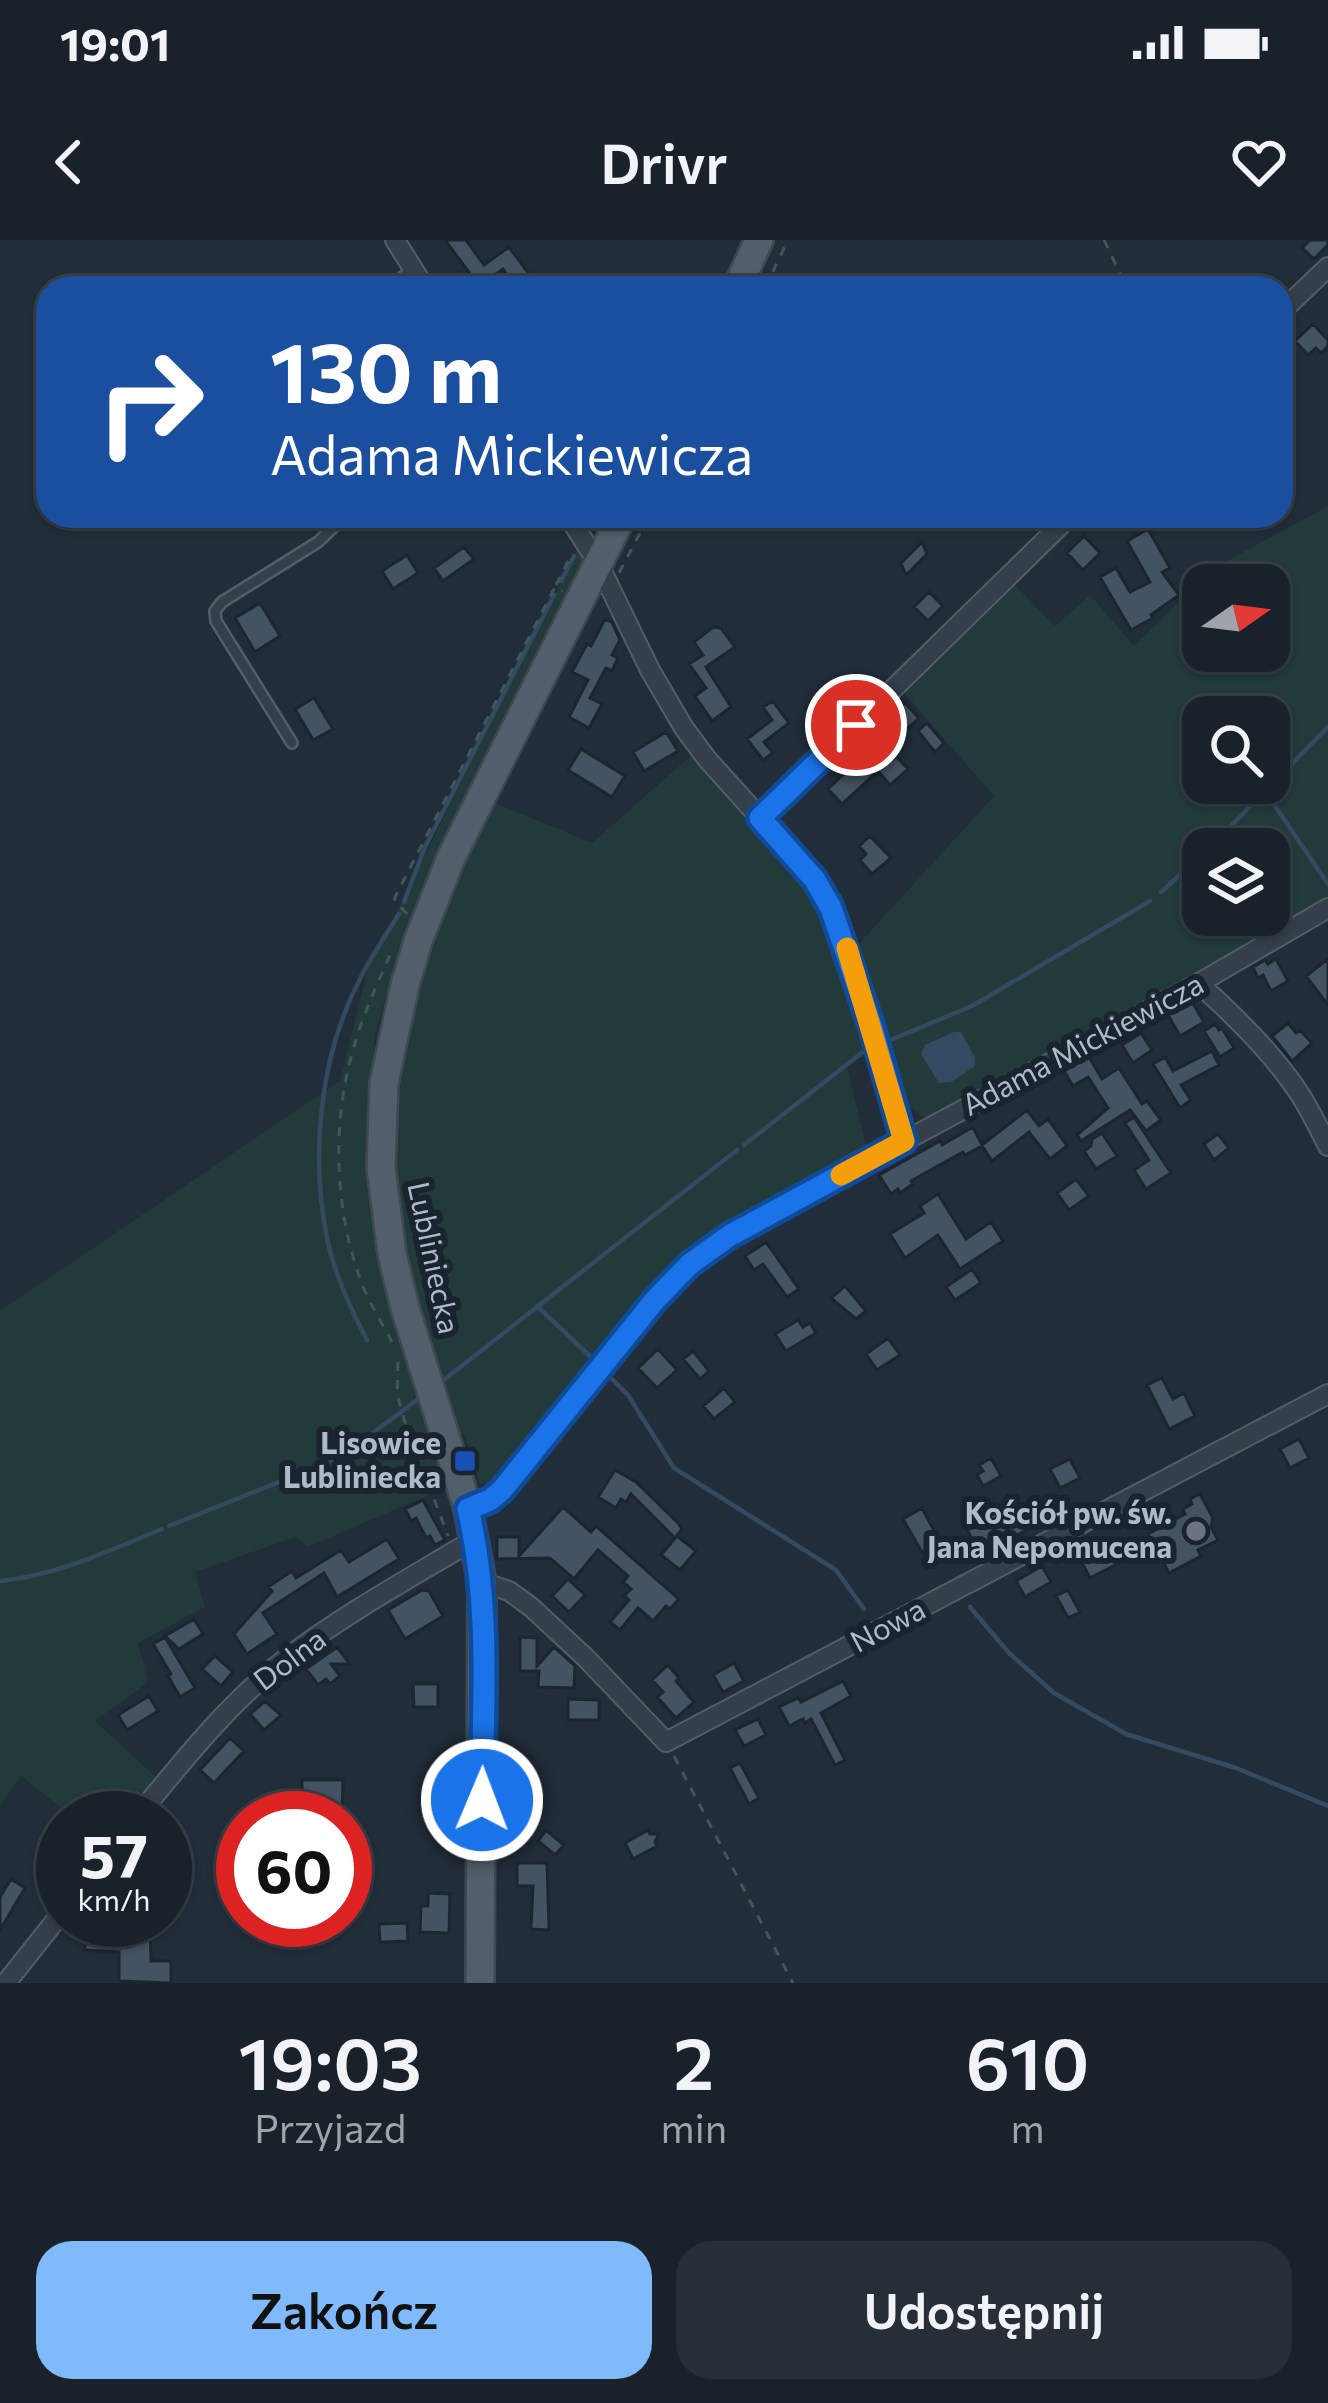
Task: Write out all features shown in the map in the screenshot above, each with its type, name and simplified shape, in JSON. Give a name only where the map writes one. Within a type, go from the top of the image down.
[{"type":"main road","points":[[743,276],[760,240]]},
{"type":"main road","name":"Lubliniecka","points":[[480,1983],[482,1582],[464,1545],[468,1509],[392,1254],[381,1168],[384,1083],[405,985],[435,896],[591,552],[612,528]]},
{"type":"street","points":[[394,240],[417,276]]},
{"type":"street","points":[[1293,301],[1328,267]]},
{"type":"street","points":[[576,528],[675,715],[707,760],[815,880],[831,908],[904,1141]]},
{"type":"street","points":[[760,818],[1058,528]]},
{"type":"street","name":"Adama Mickiewicza","points":[[468,1509],[502,1490],[655,1300],[690,1264],[744,1227],[1199,984],[1328,908]]},
{"type":"street","points":[[1199,984],[1290,1081],[1328,1146]]},
{"type":"street","name":"Nowa","points":[[666,1742],[1328,1394]]},
{"type":"street","name":"Dolna","points":[[158,1791],[238,1700],[288,1657],[464,1545]]},
{"type":"street","points":[[482,1582],[503,1587],[531,1607],[666,1742]]},
{"type":"street","points":[[0,1954],[12,1976],[36,1945]]},
{"type":"lane","points":[[404,276],[413,270]]},
{"type":"lane","points":[[292,743],[216,621],[214,610],[333,528]]},
{"type":"path","points":[[771,276],[788,240]]},
{"type":"path","points":[[1104,240],[1121,276]]},
{"type":"path","points":[[556,587],[571,557],[591,552]]},
{"type":"path","points":[[399,1401],[464,1545]]},
{"type":"path","points":[[666,1742],[794,1983]]},
{"type":"green space","points":[[1328,506],[1328,901],[1290,922],[1290,828],[1182,828],[1182,936],[1264,936],[930,1119],[922,1117],[905,1102],[855,948],[994,796],[903,692],[1014,584],[1055,626],[1090,595],[1134,646],[1182,599],[1182,672],[1290,672],[1290,564],[1221,564]]},
{"type":"green space","points":[[579,545],[586,566],[443,842],[399,950],[375,1035],[369,1176],[450,1486],[307,1547],[296,1537],[195,1572],[205,1607],[138,1643],[148,1682],[95,1721],[158,1779],[148,1791],[40,1791],[21,1776],[0,1806],[0,1311],[340,1081],[368,969]]},
{"type":"green space","points":[[693,754],[823,903],[872,1054],[846,1063],[868,1153],[690,1251],[497,1483],[480,1483],[474,1453],[446,1411],[390,1212],[389,1123],[418,969],[488,800],[592,843]]},
{"type":"water","points":[[961,1032],[975,1066],[951,1082],[939,1083],[921,1054],[925,1045]]},
{"type":"building","points":[[445,240],[466,240],[484,265],[509,247],[531,276],[508,276],[503,269],[493,276],[471,275]]},
{"type":"building","points":[[1310,240],[1328,240],[1314,259],[1302,248]]},
{"type":"building","points":[[1313,324],[1328,346],[1308,355],[1295,341]]},
{"type":"building","points":[[1148,529],[1170,568],[1162,572],[1179,595],[1131,630],[1100,577],[1116,568],[1130,592],[1150,582],[1127,541]]},
{"type":"building","points":[[1084,536],[1100,553],[1083,570],[1067,553]]},
{"type":"building","points":[[922,542],[927,554],[906,575],[901,563]]},
{"type":"building","points":[[464,547],[474,559],[443,581],[434,568]]},
{"type":"building","points":[[407,555],[418,573],[393,589],[382,571]]},
{"type":"building","points":[[929,592],[943,606],[928,621],[914,607]]},
{"type":"building","points":[[260,603],[280,636],[255,652],[235,618]]},
{"type":"building","points":[[605,619],[612,622],[620,640],[612,655],[618,658],[612,671],[606,668],[590,698],[602,704],[589,728],[569,717],[588,680],[572,672]]},
{"type":"building","points":[[713,627],[721,628],[735,647],[706,667],[731,707],[712,721],[695,696],[706,688],[689,664],[703,655],[694,642]]},
{"type":"building","points":[[314,698],[333,729],[313,740],[295,709]]},
{"type":"building","points":[[773,701],[789,723],[764,742],[773,753],[763,760],[747,739],[772,720],[763,707]]},
{"type":"building","points":[[905,703],[919,718],[898,737],[885,722]]},
{"type":"building","points":[[927,723],[944,743],[935,752],[918,731]]},
{"type":"building","points":[[666,732],[678,751],[644,771],[633,752]]},
{"type":"building","points":[[866,741],[888,763],[896,756],[908,769],[890,785],[878,771],[842,804],[828,789],[858,760],[852,754]]},
{"type":"building","points":[[581,749],[625,776],[612,797],[568,770]]},
{"type":"building","points":[[870,836],[891,858],[872,874],[860,860],[866,854],[859,846]]},
{"type":"building","points":[[1276,959],[1288,981],[1271,991],[1253,967]]},
{"type":"building","points":[[1328,959],[1328,1005],[1306,976]]},
{"type":"building","points":[[1192,1002],[1204,1022],[1180,1036],[1168,1015]]},
{"type":"building","points":[[1288,1023],[1312,1043],[1292,1061],[1272,1036]]},
{"type":"building","points":[[1215,1024],[1234,1048],[1220,1057],[1204,1031]]},
{"type":"building","points":[[1141,1033],[1152,1050],[1133,1063],[1122,1045]]},
{"type":"building","points":[[1212,1051],[1219,1065],[1181,1085],[1191,1100],[1180,1108],[1153,1064],[1165,1057],[1173,1071]]},
{"type":"building","points":[[1089,1057],[1102,1079],[1119,1068],[1142,1104],[1147,1101],[1161,1120],[1146,1131],[1130,1110],[1081,1141],[1077,1135],[1108,1108],[1088,1077],[1073,1086],[1064,1071]]},
{"type":"building","points":[[1027,1110],[1039,1126],[1048,1119],[1067,1146],[1050,1159],[1029,1132],[992,1161],[982,1146],[963,1152],[911,1181],[900,1193],[898,1189],[891,1194],[879,1175],[973,1127],[982,1145]]},
{"type":"building","points":[[1134,1117],[1171,1173],[1146,1189],[1134,1170],[1149,1160],[1125,1123]]},
{"type":"building","points":[[1102,1133],[1117,1156],[1096,1169],[1084,1151]]},
{"type":"building","points":[[1218,1134],[1229,1148],[1214,1160],[1204,1144]]},
{"type":"building","points":[[1076,1179],[1089,1196],[1069,1210],[1057,1193]]},
{"type":"building","points":[[938,1194],[966,1239],[991,1222],[1003,1241],[960,1269],[938,1235],[905,1258],[890,1234],[924,1213],[920,1206]]},
{"type":"building","points":[[766,1242],[799,1289],[787,1297],[763,1264],[754,1270],[745,1256]]},
{"type":"building","points":[[972,1269],[981,1283],[955,1300],[946,1287]]},
{"type":"building","points":[[845,1286],[866,1311],[856,1319],[831,1298]]},
{"type":"building","points":[[798,1320],[803,1327],[810,1323],[816,1333],[786,1351],[775,1334]]},
{"type":"building","points":[[888,1338],[900,1355],[877,1370],[866,1354]]},
{"type":"building","points":[[658,1349],[677,1370],[657,1388],[638,1368]]},
{"type":"building","points":[[693,1351],[709,1371],[700,1379],[683,1359]]},
{"type":"building","points":[[1162,1378],[1173,1399],[1184,1393],[1195,1416],[1169,1429],[1147,1385]]},
{"type":"building","points":[[724,1388],[735,1402],[714,1419],[703,1406]]},
{"type":"building","points":[[1299,1439],[1309,1458],[1290,1468],[1280,1449]]},
{"type":"building","points":[[991,1458],[1001,1476],[983,1486],[977,1475],[983,1471],[979,1465]]},
{"type":"building","points":[[1070,1459],[1080,1478],[1060,1488],[1050,1469]]},
{"type":"building","points":[[615,1470],[636,1482],[678,1523],[682,1529],[675,1538],[631,1494],[616,1508],[598,1497]]},
{"type":"building","name":"Kościół pw. św. Jana Nepomucena","points":[[1200,1494],[1218,1540],[1198,1550],[1201,1556],[1169,1573],[1161,1558],[1154,1557],[1148,1534],[1185,1514],[1190,1499]]},
{"type":"building","points":[[423,1500],[445,1540],[435,1545],[405,1509]]},
{"type":"building","points":[[1010,1506],[1013,1514],[1026,1507],[1036,1525],[1006,1541],[1003,1534],[976,1547],[966,1527]]},
{"type":"building","points":[[563,1507],[591,1532],[596,1526],[679,1599],[653,1621],[638,1608],[620,1630],[610,1622],[629,1600],[624,1596],[631,1589],[623,1582],[628,1576],[598,1550],[574,1579],[550,1558],[497,1559],[497,1537],[519,1537],[519,1556]]},
{"type":"building","points":[[922,1508],[940,1542],[922,1552],[903,1519]]},
{"type":"building","points":[[677,1536],[696,1551],[680,1570],[661,1555]]},
{"type":"building","points":[[387,1539],[399,1559],[337,1597],[324,1573],[263,1613],[277,1634],[247,1654],[234,1634],[272,1591],[268,1587],[292,1571],[296,1578],[341,1550],[349,1562]]},
{"type":"building","points":[[1109,1544],[1119,1563],[1090,1578],[1080,1559]]},
{"type":"building","points":[[1042,1566],[1051,1582],[1025,1597],[1016,1581]]},
{"type":"building","points":[[568,1579],[585,1595],[569,1612],[552,1596]]},
{"type":"building","points":[[422,1590],[429,1591],[443,1616],[405,1639],[388,1610]]},
{"type":"building","points":[[1068,1590],[1080,1612],[1068,1618],[1056,1596]]},
{"type":"building","points":[[194,1619],[203,1634],[179,1649],[165,1636]]},
{"type":"building","points":[[165,1637],[195,1688],[180,1697],[153,1644]]},
{"type":"building","points":[[520,1637],[537,1638],[537,1666],[554,1647],[575,1666],[574,1688],[538,1687],[539,1671],[520,1671]]},
{"type":"building","points":[[337,1647],[350,1664],[331,1664],[340,1676],[330,1684],[326,1679],[318,1685],[306,1669]]},
{"type":"building","points":[[215,1656],[233,1672],[221,1686],[202,1669]]},
{"type":"building","points":[[734,1663],[744,1681],[723,1692],[713,1675]]},
{"type":"building","points":[[668,1665],[694,1702],[676,1718],[657,1697],[663,1692],[652,1680]]},
{"type":"building","points":[[843,1681],[851,1696],[821,1713],[845,1760],[835,1765],[811,1719],[789,1726],[779,1707],[798,1698],[801,1702]]},
{"type":"building","points":[[413,1684],[438,1684],[438,1707],[414,1707]]},
{"type":"building","points":[[149,1696],[158,1711],[127,1730],[118,1715]]},
{"type":"building","points":[[568,1699],[599,1700],[599,1720],[568,1720]]},
{"type":"building","points":[[265,1701],[281,1715],[264,1730],[250,1714]]},
{"type":"building","points":[[758,1719],[766,1735],[744,1746],[735,1730]]},
{"type":"building","points":[[230,1738],[244,1751],[214,1783],[200,1770]]},
{"type":"building","points":[[740,1763],[759,1798],[749,1804],[730,1768]]},
{"type":"building","points":[[302,1780],[343,1780],[343,1791],[302,1791]]},
{"type":"building","points":[[546,1830],[564,1845],[555,1855],[538,1841]]},
{"type":"building","points":[[648,1830],[659,1834],[657,1846],[633,1859],[625,1843]]},
{"type":"building","points":[[517,1863],[547,1863],[549,1930],[531,1929],[533,1886],[517,1886]]},
{"type":"building","points":[[11,1879],[25,1888],[0,1930],[0,1897]]},
{"type":"building","points":[[428,1893],[450,1894],[449,1933],[420,1932],[421,1906],[428,1906]]},
{"type":"building","points":[[407,1923],[408,1941],[380,1942],[379,1924]]},
{"type":"building","points":[[151,1947],[151,1961],[171,1961],[171,1983],[119,1981],[119,1952],[85,1950]]},
{"type":"waterway","points":[[561,581],[574,556]]},
{"type":"waterway","points":[[404,902],[425,847],[554,595]]},
{"type":"waterway","points":[[1229,828],[1328,727]]},
{"type":"waterway","points":[[1274,804],[1328,884]]},
{"type":"waterway","points":[[1161,892],[1182,873]]},
{"type":"waterway","points":[[888,1041],[972,1006],[1150,901]]},
{"type":"waterway","points":[[367,1340],[330,1251],[322,1206],[319,1138],[328,1071],[347,1007],[399,914]]},
{"type":"waterway","points":[[744,1145],[868,1048]]},
{"type":"waterway","points":[[440,1383],[737,1150]]},
{"type":"waterway","points":[[537,1306],[594,1360]]},
{"type":"waterway","points":[[609,1376],[628,1395],[674,1468],[836,1570],[864,1609]]},
{"type":"waterway","points":[[318,1465],[338,1459],[417,1400]]},
{"type":"waterway","points":[[169,1526],[309,1470]]},
{"type":"waterway","points":[[0,1581],[63,1568],[162,1529]]},
{"type":"waterway","points":[[970,1607],[1009,1653],[1054,1693],[1126,1734],[1236,1768],[1328,1806]]},
{"type":"slow traffic","points":[[841,1175],[904,1141],[847,948]]},
{"type":"place","name":"Lisowice Lubliniecka","points":[[465,1461]]},
{"type":"place","name":"Kościół pw. św. Jana Nepomucena","points":[[1196,1531]]},
{"type":"route","points":[[482,1800],[484,1600],[468,1509],[502,1490],[664,1289],[690,1264],[729,1236],[904,1141],[831,908],[815,880],[760,818],[856,725]]}]
